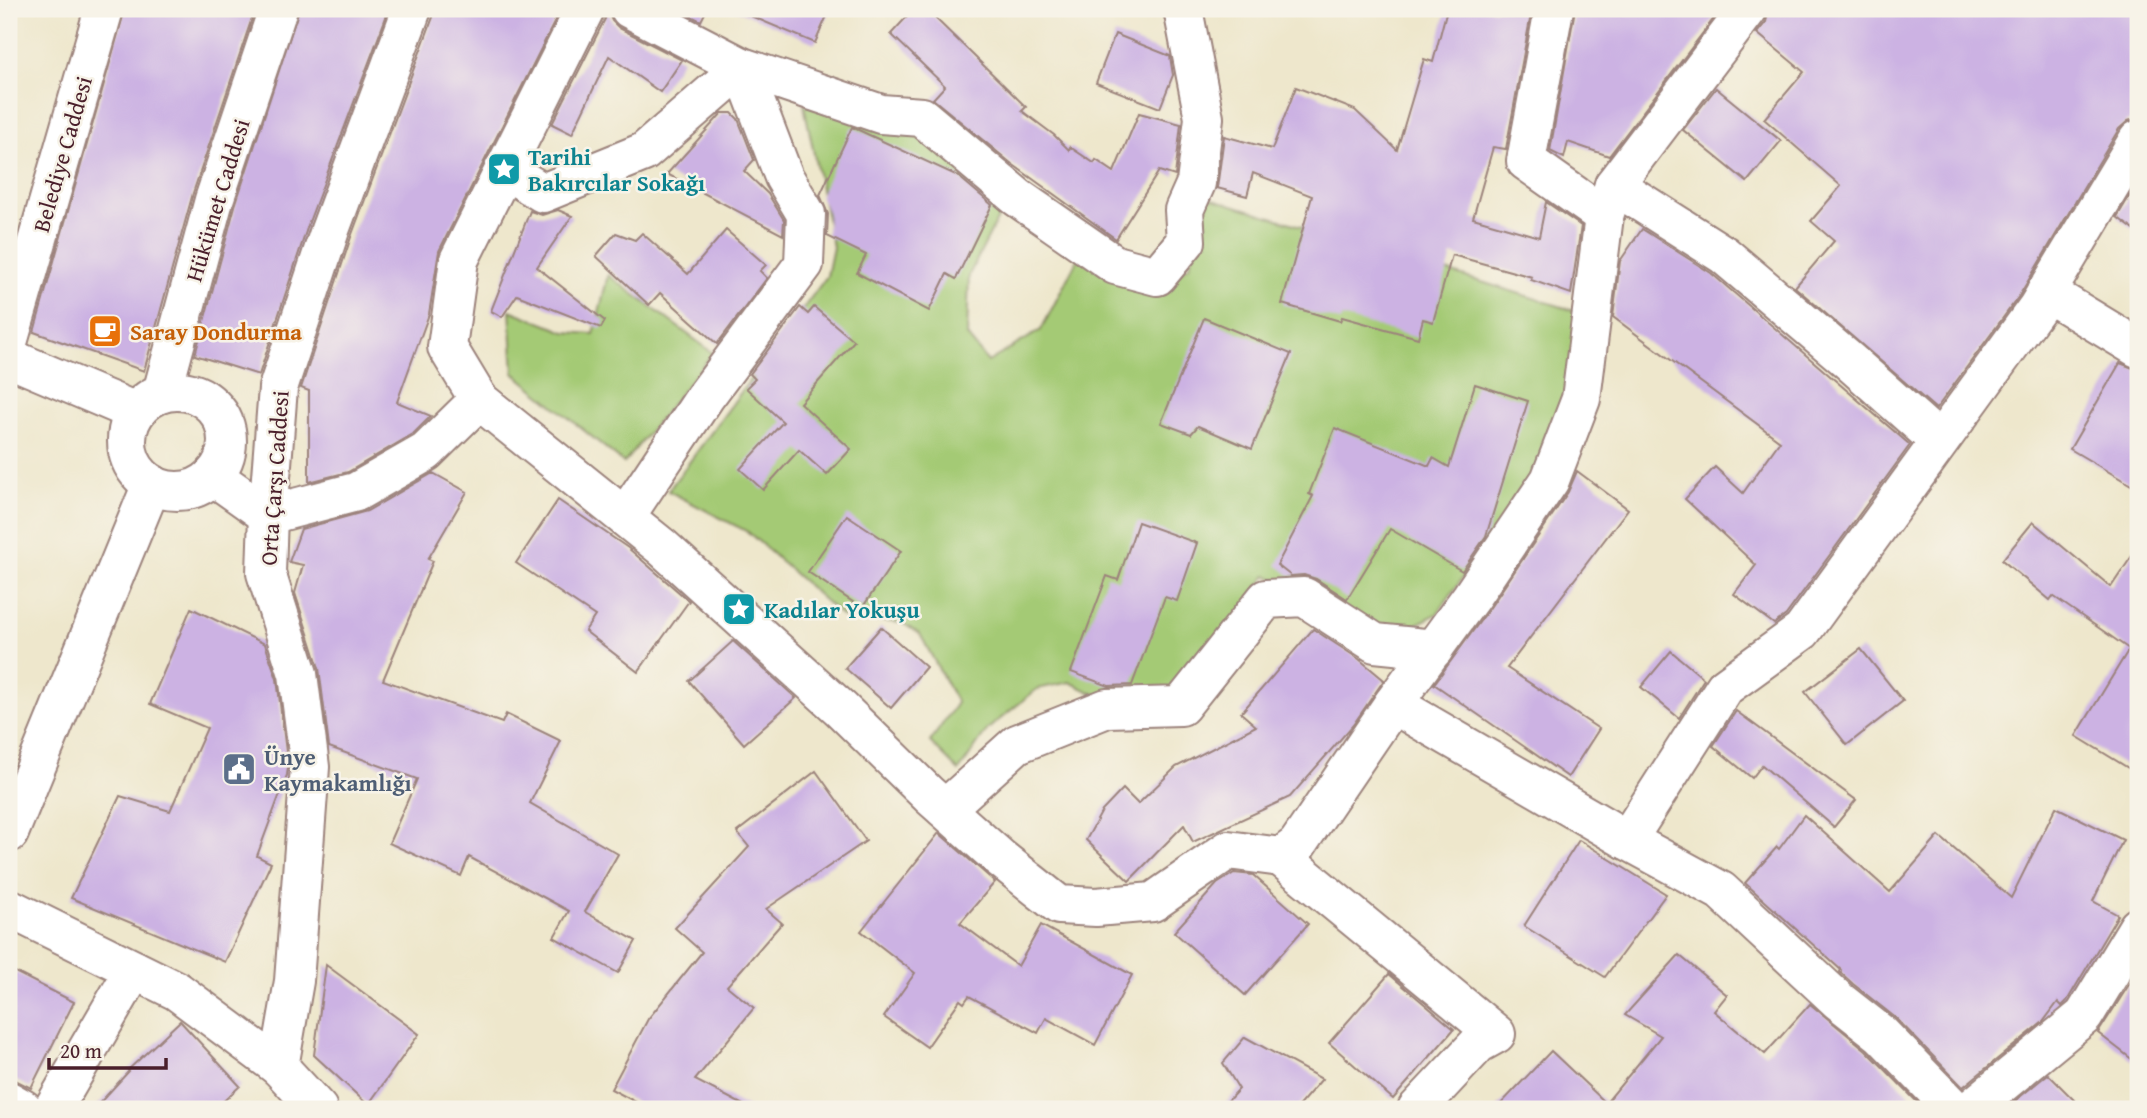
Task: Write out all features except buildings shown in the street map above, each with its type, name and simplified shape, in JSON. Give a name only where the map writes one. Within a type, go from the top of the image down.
[{"type":"street","name":"Belediye Caddesi","points":[[9,339],[104,9]]},
{"type":"street","name":"Hükümet Caddesi","points":[[149,402],[278,9]]},
{"type":"street","name":"Orta Çarşı Caddesi","points":[[279,1067],[294,981],[310,767],[298,674],[267,573],[268,515],[278,388],[330,230],[412,9]]},
{"type":"street","points":[[585,9],[459,260],[447,347],[479,400],[663,547],[841,709],[945,809],[1059,905],[1096,907],[1153,902],[1228,850],[1281,857],[1496,1034],[1478,1044],[1417,1109]]},
{"type":"street","points":[[630,9],[742,67],[881,114],[922,117],[1017,197],[1115,265],[1157,276],[1186,242],[1184,210],[1196,183],[1203,118],[1183,9]]},
{"type":"street","points":[[1554,9],[1526,161],[1724,255],[1848,360],[1939,442]]},
{"type":"street","points":[[1281,857],[1297,845],[1550,480],[1581,398],[1609,201],[1748,9]]},
{"type":"street","points":[[504,169],[543,192],[644,152],[742,67]]},
{"type":"street","points":[[625,517],[705,397],[804,264],[806,214],[784,177],[742,67]]},
{"type":"street","points":[[1628,840],[1725,687],[1802,631],[2046,292],[2138,140]]},
{"type":"street","points":[[2046,292],[2138,348]]},
{"type":"street","points":[[9,358],[149,402]]},
{"type":"street","points":[[178,391],[194,394],[209,402],[226,430],[227,446],[222,462],[213,476],[200,486],[184,491],[167,490],[152,484],[138,474],[130,459],[128,427],[149,402],[178,391]]},
{"type":"street","points":[[213,476],[268,515],[356,492],[426,452],[479,400]]},
{"type":"street","points":[[9,833],[152,484]]},
{"type":"street","points":[[945,809],[1017,744],[1107,708],[1181,706],[1266,599],[1304,597],[1375,643],[1434,649]]},
{"type":"street","points":[[1393,704],[1721,891],[1839,1001],[1881,1034],[1954,1109]]},
{"type":"street","points":[[9,908],[177,991],[279,1067],[318,1109]]},
{"type":"street","points":[[1971,1109],[2084,1016],[2138,927]]},
{"type":"street","points":[[53,1109],[134,970]]},
{"type":"street","points":[[9,1101],[23,1109]]},
{"type":"green space","points":[[804,105],[912,129],[1009,197],[969,275],[967,336],[988,362],[1041,330],[1080,254],[1148,296],[1190,265],[1207,197],[1585,314],[1573,397],[1536,474],[1437,614],[1403,631],[1374,631],[1267,575],[1214,649],[1175,696],[1102,698],[1070,682],[1037,689],[988,729],[959,771],[930,742],[957,703],[920,634],[902,623],[843,617],[748,532],[668,491],[827,276],[833,247]]},
{"type":"green space","points":[[608,275],[713,353],[624,463],[514,373],[510,310],[565,332],[594,334]]},
{"type":"place","name":"Tarihi Bakırcılar Sokağı","points":[[504,169]]},
{"type":"place","name":"Saray Dondurma","points":[[105,331]]},
{"type":"place","name":"Kadılar Yokuşu","points":[[739,609]]},
{"type":"place","name":"Ünye Kaymakamlığı","points":[[239,769]]}]
